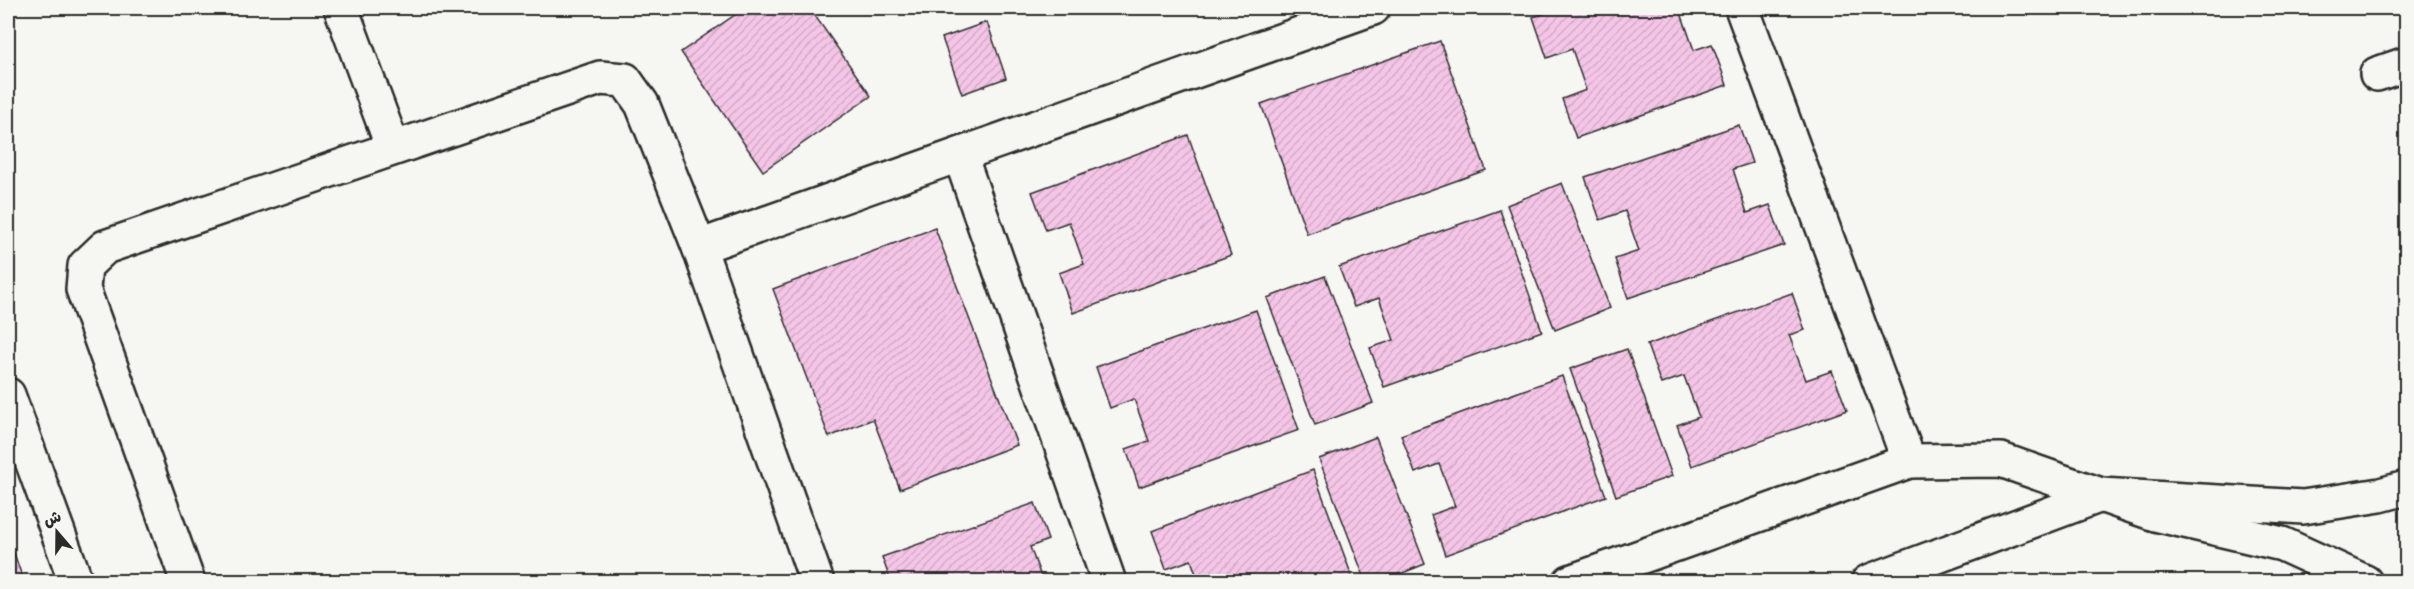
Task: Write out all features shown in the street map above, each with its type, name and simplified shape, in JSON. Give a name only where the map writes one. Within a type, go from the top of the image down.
[{"type":"street","points":[[341,8],[393,148]]},
{"type":"street","points":[[699,247],[1373,8]]},
{"type":"street","points":[[1742,8],[1909,461]]},
{"type":"street","points":[[188,582],[83,289],[85,266],[105,247],[600,78],[626,80],[642,104],[699,247],[817,582]]},
{"type":"street","points":[[960,155],[1109,582]]},
{"type":"street","points":[[8,395],[76,582]]},
{"type":"street","points":[[1570,582],[1909,461],[2001,460],[2155,514],[2282,544],[2365,582]]},
{"type":"street","points":[[1868,582],[2101,495],[2303,507],[2380,495],[2406,488]]},
{"type":"building","points":[[745,8],[814,8],[811,10],[871,96],[763,171],[681,52]]},
{"type":"building","points":[[1562,8],[1689,8],[1680,10],[1694,50],[1712,44],[1727,85],[1576,138],[1562,99],[1586,90],[1572,49],[1547,58],[1533,17]]},
{"type":"building","points":[[987,22],[1006,78],[962,94],[942,38]]},
{"type":"building","points":[[1440,41],[1486,170],[1307,234],[1261,104]]},
{"type":"building","points":[[1739,125],[1752,163],[1733,169],[1747,213],[1770,205],[1784,245],[1628,298],[1615,259],[1639,251],[1625,211],[1600,220],[1585,177]]},
{"type":"building","points":[[1188,135],[1231,255],[1073,313],[1059,273],[1084,264],[1069,222],[1046,230],[1032,192]]},
{"type":"building","points":[[1562,183],[1610,308],[1555,330],[1507,205]]},
{"type":"building","points":[[1500,210],[1542,331],[1384,387],[1370,348],[1394,340],[1379,298],[1354,307],[1339,267]]},
{"type":"building","points":[[935,228],[1017,445],[900,489],[873,419],[829,437],[773,289]]},
{"type":"building","points":[[1325,276],[1373,403],[1315,425],[1267,298]]},
{"type":"building","points":[[1792,293],[1805,330],[1789,335],[1806,380],[1832,371],[1847,410],[1692,466],[1677,425],[1699,417],[1684,376],[1661,384],[1647,345]]},
{"type":"building","points":[[1256,310],[1299,430],[1139,487],[1126,449],[1149,441],[1134,399],[1110,408],[1096,367]]},
{"type":"building","points":[[1627,349],[1672,476],[1616,496],[1570,369]]},
{"type":"building","points":[[1562,376],[1606,496],[1445,555],[1431,515],[1455,506],[1439,464],[1415,473],[1401,435]]},
{"type":"building","points":[[1376,437],[1425,564],[1380,582],[1366,582],[1319,459]]},
{"type":"building","points":[[1313,470],[1354,582],[1199,582],[1191,560],[1166,569],[1152,531]]},
{"type":"building","points":[[1035,503],[1048,540],[1030,547],[1043,582],[891,582],[882,557]]},
{"type":"building","points":[[8,536],[24,582],[8,582]]}]
